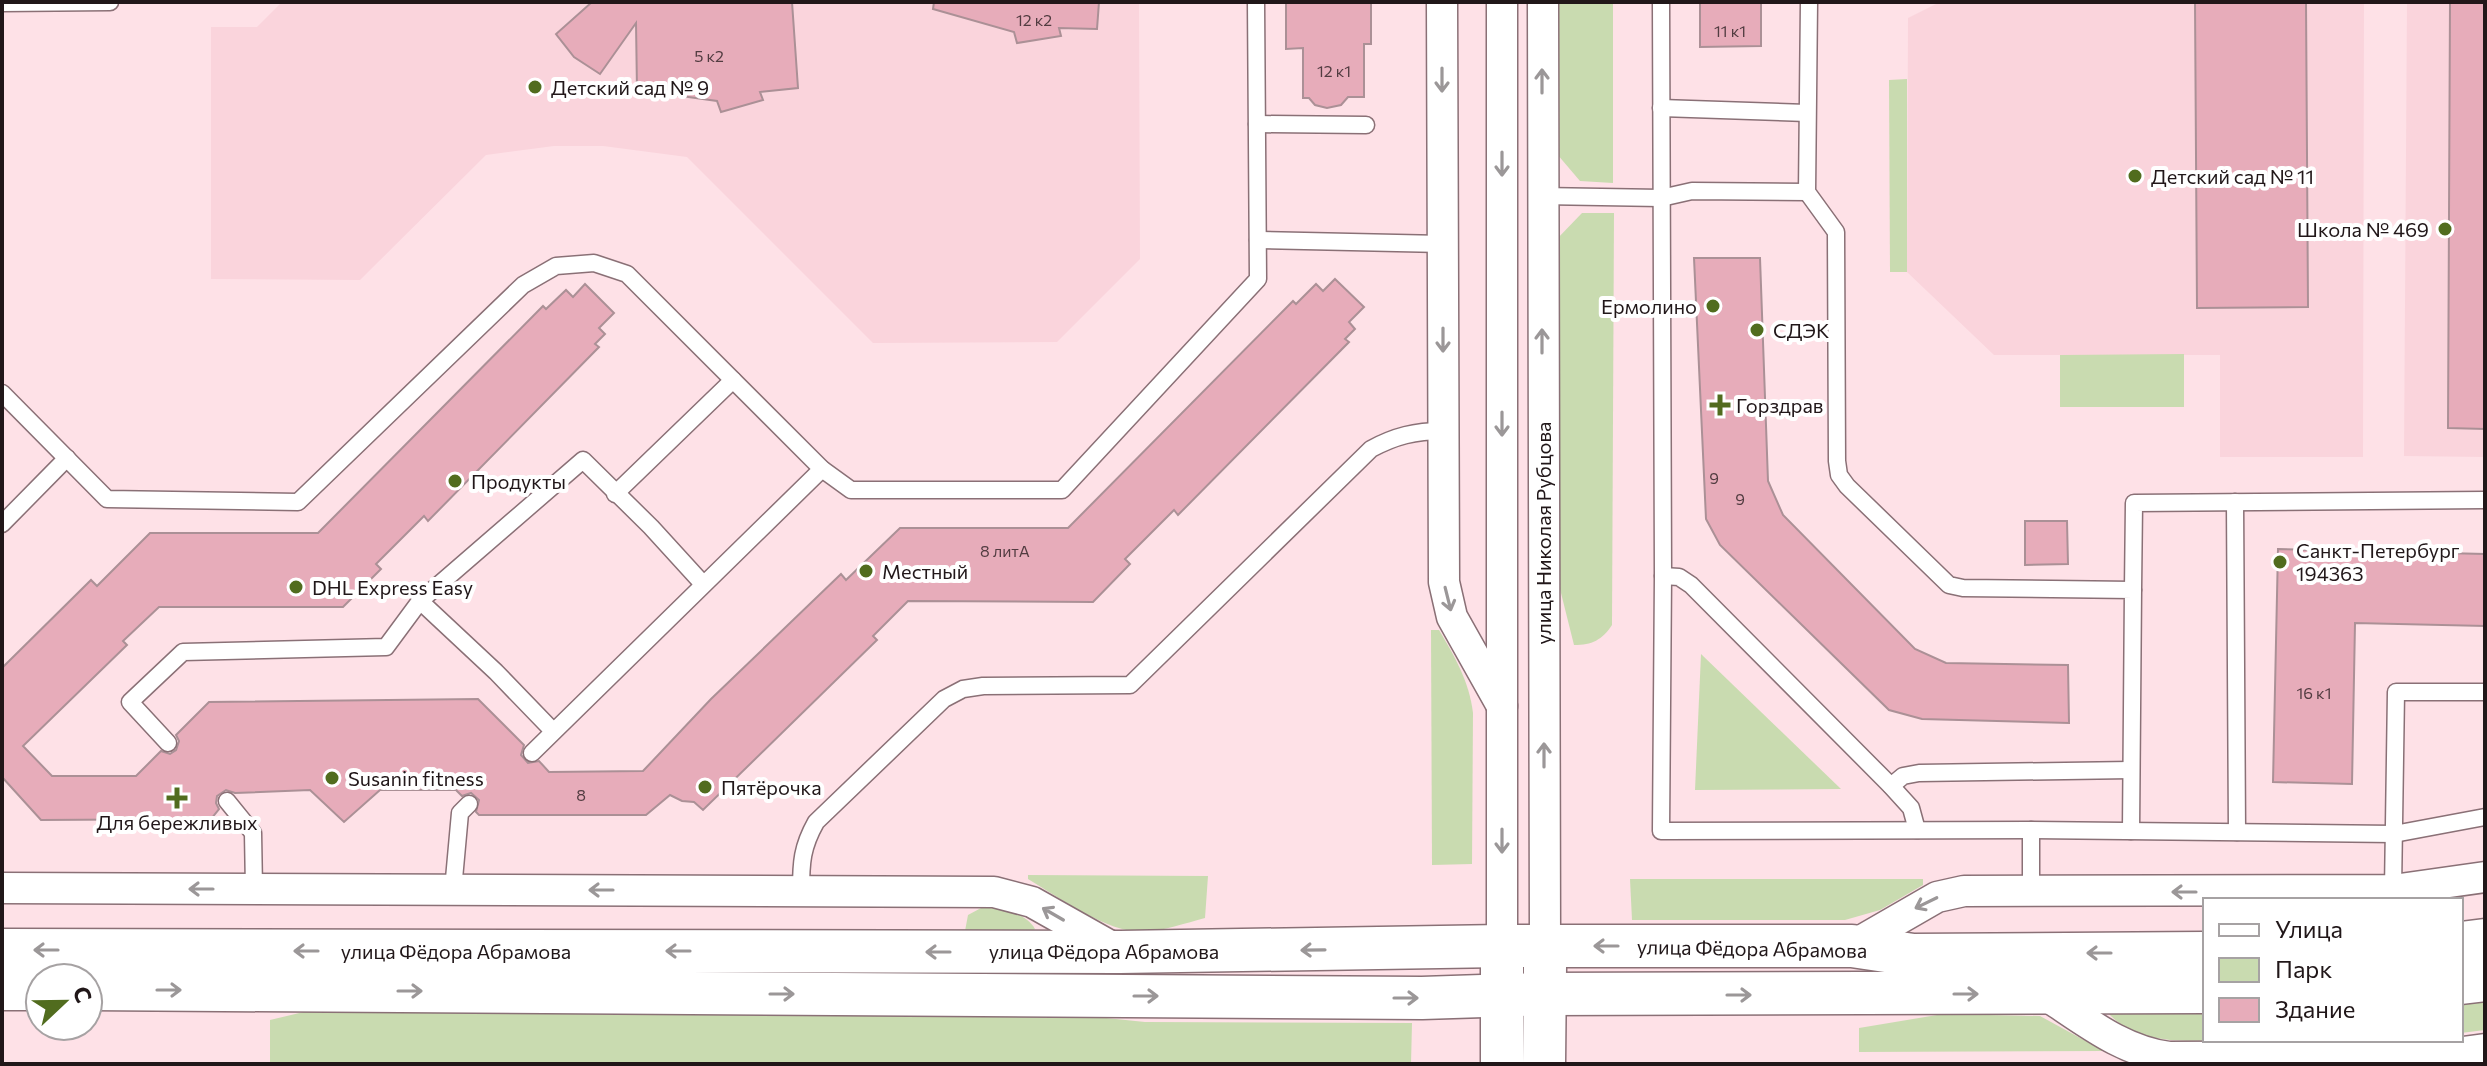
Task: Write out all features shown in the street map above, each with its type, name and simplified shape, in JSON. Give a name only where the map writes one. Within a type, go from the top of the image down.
[{"type":"street","points":[[1442,2],[1444,582],[1452,617],[1503,707]]},
{"type":"street","name":"улица Николая Рубцова","points":[[1502,2],[1502,1064]]},
{"type":"street","name":"улица Николая Рубцова","points":[[1543,2],[1544,1064]]},
{"type":"street","points":[[1852,946],[1937,897],[1964,891],[2393,890],[2485,877]]},
{"type":"street","points":[[2,888],[994,892],[1032,902],[1120,952]]},
{"type":"street","points":[[2463,943],[2485,940]]},
{"type":"street","name":"улица Фёдора Абрамова","points":[[2,950],[1120,952],[1502,946],[1852,946],[1913,955],[2203,953]]},
{"type":"street","points":[[2463,983],[2485,980]]},
{"type":"street","points":[[2,989],[24,989]]},
{"type":"street","name":"улица Фёдора Абрамова","points":[[104,989],[1406,998],[1545,994],[2203,992]]},
{"type":"street","points":[[2044,994],[2125,1056],[2278,1061],[2433,1056],[2485,1049]]},
{"type":"lane","points":[[2,3],[110,2]]},
{"type":"lane","points":[[2,393],[107,499],[298,502],[523,285],[556,266],[594,263],[627,274],[822,469],[851,490],[1062,490],[1258,279],[1256,2]]},
{"type":"lane","points":[[1661,2],[1661,831],[2031,830],[2394,834],[2485,817]]},
{"type":"lane","points":[[1809,2],[1807,192],[1836,232],[1839,475],[1949,585],[1963,588],[2133,590]]},
{"type":"lane","points":[[1661,108],[1807,113]]},
{"type":"lane","points":[[1257,124],[1366,125]]},
{"type":"lane","points":[[1541,196],[1661,198],[1692,191],[1807,192]]},
{"type":"lane","points":[[1258,240],[1443,244]]},
{"type":"lane","points":[[615,494],[733,380]]},
{"type":"lane","points":[[801,891],[804,843],[816,822],[944,699],[963,689],[983,686],[1130,685],[1371,449],[1393,437],[1419,431],[1443,431]]},
{"type":"lane","points":[[2,524],[67,458]]},
{"type":"lane","points":[[168,743],[130,702],[183,652],[386,647],[420,601],[583,460],[703,584]]},
{"type":"lane","points":[[532,753],[822,469]]},
{"type":"lane","points":[[2131,831],[2134,503],[2485,500]]},
{"type":"lane","points":[[2235,502],[2237,832]]},
{"type":"lane","points":[[1663,576],[1679,577],[1691,585],[1891,786],[1911,808],[1917,830]]},
{"type":"lane","points":[[420,601],[553,731]]},
{"type":"lane","points":[[2393,890],[2396,692],[2485,692]]},
{"type":"lane","points":[[1891,786],[1903,776],[1919,773],[2131,770]]},
{"type":"lane","points":[[227,801],[253,833],[254,889]]},
{"type":"lane","points":[[453,890],[460,813],[469,804]]},
{"type":"lane","points":[[2031,830],[2031,891]]},
{"type":"shaded area","points":[[282,2],[1139,2],[1140,259],[1057,342],[873,343],[687,157],[603,146],[554,146],[486,155],[360,280],[211,279],[211,27],[257,27]]},
{"type":"shaded area","name":"Детский сад № 11","points":[[1940,2],[2364,2],[2363,457],[2220,457],[2220,355],[1994,355],[1907,272],[1908,18]]},
{"type":"shaded area","name":"Школа № 469","points":[[2407,2],[2485,2],[2485,457],[2404,456]]},
{"type":"green space","points":[[1557,2],[1613,2],[1613,183],[1580,181],[1557,154]]},
{"type":"green space","points":[[1907,79],[1907,272],[1890,272],[1889,80]]},
{"type":"green space","points":[[1582,213],[1614,213],[1612,625],[1596,641],[1574,645],[1559,585],[1556,240]]},
{"type":"green space","points":[[2184,354],[2184,407],[2060,407],[2060,355]]},
{"type":"green space","points":[[1431,630],[1439,630],[1465,680],[1471,701],[1472,864],[1432,865]]},
{"type":"green space","points":[[1701,654],[1841,789],[1695,790]]},
{"type":"green space","points":[[1028,875],[1208,876],[1205,918],[1158,930],[1129,931],[1084,913],[1028,879]]},
{"type":"green space","points":[[1630,879],[1923,879],[1923,885],[1880,910],[1845,920],[1632,920]]},
{"type":"green space","points":[[981,908],[1011,912],[1025,918],[1035,929],[1031,932],[965,931],[968,915]]},
{"type":"green space","points":[[2485,998],[2485,1030],[2463,1033],[2463,1001]]},
{"type":"green space","points":[[333,1005],[999,1007],[1145,1022],[1412,1023],[1411,1064],[270,1064],[270,1020]]},
{"type":"green space","points":[[2203,1009],[2203,1041],[2167,1040],[2135,1032],[2121,1024],[2109,1011]]},
{"type":"green space","points":[[1943,1014],[2040,1016],[2104,1051],[1859,1052],[1859,1028]]},
{"type":"building","points":[[592,2],[792,2],[798,88],[760,92],[763,100],[721,112],[717,101],[637,90],[636,23],[600,74],[574,57],[556,34]]},
{"type":"building","points":[[934,2],[1099,2],[1097,29],[1059,28],[1061,36],[1017,43],[1014,32],[933,9]]},
{"type":"building","points":[[1286,2],[1371,2],[1371,44],[1364,44],[1364,97],[1348,97],[1341,105],[1327,108],[1303,98],[1303,48],[1286,49]]},
{"type":"building","points":[[1700,2],[1761,2],[1761,46],[1700,47]]},
{"type":"building","points":[[2195,2],[2306,2],[2308,307],[2197,308]]},
{"type":"building","points":[[2450,2],[2485,2],[2485,429],[2448,428]]},
{"type":"building","points":[[1694,258],[1760,258],[1768,481],[1783,515],[1915,649],[1946,663],[2068,665],[2069,723],[1922,719],[1889,710],[1720,545],[1706,519]]},
{"type":"building","points":[[1335,279],[1364,307],[1349,322],[1355,329],[1345,339],[1349,342],[1178,515],[1174,510],[1125,559],[1130,564],[1093,602],[908,601],[873,636],[877,640],[703,810],[694,802],[670,795],[646,815],[479,815],[476,812],[479,800],[471,793],[462,796],[456,790],[380,790],[344,822],[310,790],[235,793],[226,790],[217,796],[219,809],[211,819],[41,820],[2,777],[2,668],[91,580],[97,586],[150,533],[318,533],[543,306],[546,309],[566,290],[573,297],[585,284],[614,313],[599,328],[605,334],[595,344],[599,347],[428,521],[424,516],[376,564],[381,569],[343,607],[159,607],[123,641],[127,645],[23,746],[52,776],[136,776],[161,751],[170,754],[176,750],[179,741],[176,735],[209,702],[478,699],[524,745],[521,755],[528,763],[539,761],[549,772],[643,771],[711,699],[841,574],[846,580],[900,528],[1068,528],[1293,301],[1296,304],[1316,284],[1323,291]]},
{"type":"building","points":[[2025,521],[2067,521],[2068,564],[2025,565]]},
{"type":"building","points":[[2278,549],[2485,554],[2485,626],[2355,623],[2352,784],[2273,782]]},
{"type":"place","name":"Детский сад № 9","points":[[535,87]]},
{"type":"place","name":"Детский сад № 11","points":[[2135,176]]},
{"type":"place","name":"Школа № 469","points":[[2445,229]]},
{"type":"place","name":"Ермолино","points":[[1713,306]]},
{"type":"place","name":"СДЭК","points":[[1757,330]]},
{"type":"place","name":"Горздрав","points":[[1720,405]]},
{"type":"place","name":"Продукты","points":[[455,481]]},
{"type":"place","name":"Санкт-Петербург 194363","points":[[2280,562]]},
{"type":"place","name":"Местный","points":[[866,571]]},
{"type":"place","name":"DHL Express Easy","points":[[296,587]]},
{"type":"place","name":"Susanin fitness","points":[[332,778]]},
{"type":"place","name":"Пятёрочка","points":[[705,787]]},
{"type":"place","name":"Для бережливых","points":[[177,798]]}]
